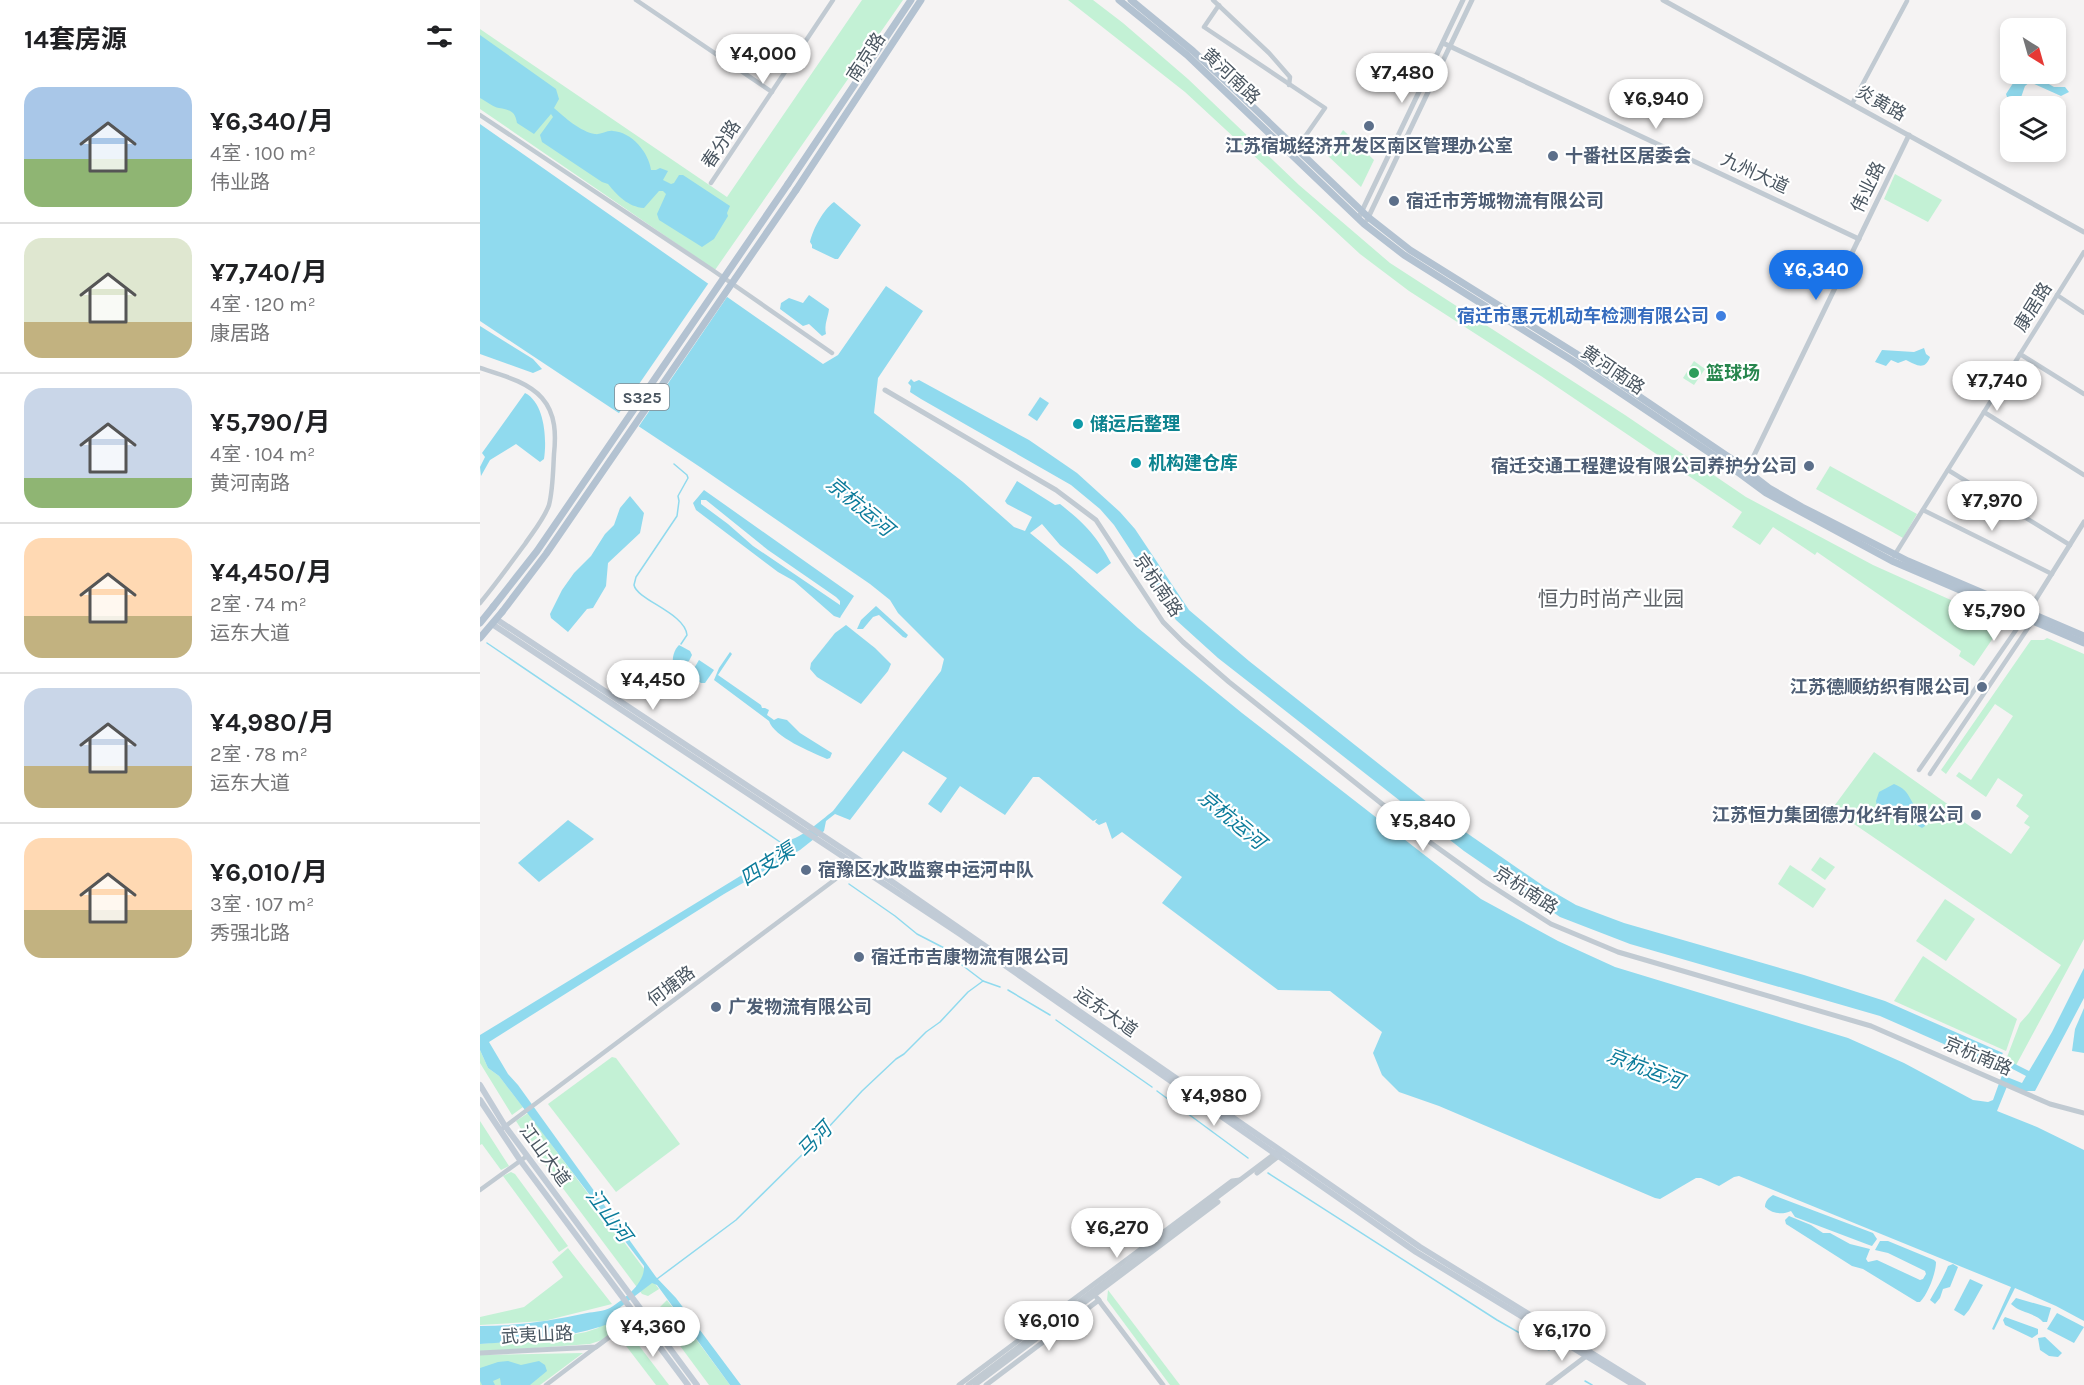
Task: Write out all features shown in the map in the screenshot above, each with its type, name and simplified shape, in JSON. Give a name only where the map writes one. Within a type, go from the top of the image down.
[{"type":"main road","name":"南京路","points":[[481,619],[537,551],[911,0]]},
{"type":"main road","name":"南京路","points":[[494,622],[546,554],[796,190],[921,0]]},
{"type":"main road","name":"黄河南路","points":[[1119,0],[1217,82],[1404,255],[1573,361],[1745,475],[1774,498],[1893,558],[2027,614],[2084,643]]},
{"type":"main road","name":"黄河南路","points":[[1132,0],[1193,51],[1297,148],[1363,218]]},
{"type":"main road","name":"黄河南路","points":[[2035,618],[2084,636]]},
{"type":"main road","name":"S325","points":[[480,638],[494,622]]},
{"type":"main road","name":"运东大道","points":[[494,622],[852,859],[1420,1247],[1634,1385]]},
{"type":"main road","name":"江山大道","points":[[480,1085],[527,1156],[697,1385]]},
{"type":"main road","name":"江山大道","points":[[480,1100],[520,1161],[688,1385]]},
{"type":"main road","name":"运东大道","points":[[1588,1355],[1643,1385]]},
{"type":"street","points":[[636,0],[772,92]]},
{"type":"street","name":"春分路","points":[[711,183],[833,0]]},
{"type":"street","points":[[1213,0],[1290,76],[1289,85]]},
{"type":"street","points":[[1363,218],[1463,0]]},
{"type":"street","points":[[1363,218],[1472,0]]},
{"type":"street","name":"炎黄路","points":[[1663,0],[2084,232]]},
{"type":"street","points":[[1852,104],[1907,1]]},
{"type":"street","points":[[1219,5],[1204,27],[1325,108],[1297,148]]},
{"type":"street","name":"九州大道","points":[[1443,43],[1859,239]]},
{"type":"street","points":[[480,115],[711,268],[832,353]]},
{"type":"street","name":"伟业路","points":[[1745,475],[1909,135]]},
{"type":"street","name":"康居路","points":[[1893,558],[2084,252]]},
{"type":"street","points":[[2057,295],[2084,313]]},
{"type":"street","points":[[2020,354],[2084,394]]},
{"type":"street","points":[[480,368],[520,383],[535,392],[550,410],[556,431],[548,507],[537,527],[480,603]]},
{"type":"street","name":"京杭南路","points":[[885,390],[1056,490],[1083,509],[1101,527],[1163,622],[1183,642],[1229,682],[1431,843],[1484,881],[1551,924],[1618,952],[1871,1026],[2050,1104],[2084,1113]]},
{"type":"street","points":[[1984,412],[2084,475]]},
{"type":"street","points":[[1948,470],[2070,545]]},
{"type":"street","points":[[1923,510],[2052,574]]},
{"type":"street","points":[[1919,770],[2027,614],[2084,522]]},
{"type":"street","points":[[1930,774],[2035,618]]},
{"type":"street","name":"何塘路","points":[[499,1131],[841,875],[852,859]]},
{"type":"street","points":[[975,1385],[1280,1153]]},
{"type":"street","points":[[969,1385],[1094,1294],[1280,1153]]},
{"type":"street","points":[[480,1190],[527,1156]]},
{"type":"street","points":[[959,1385],[1094,1294]]},
{"type":"street","points":[[986,1385],[1094,1294]]},
{"type":"street","points":[[1094,1294],[1164,1385]]},
{"type":"street","points":[[546,1385],[636,1317]]},
{"type":"street","name":"武夷山路","points":[[480,1353],[596,1347]]},
{"type":"street","points":[[1548,1385],[1588,1355]]},
{"type":"green space","points":[[862,0],[903,0],[715,270],[480,109],[480,29],[727,197]]},
{"type":"green space","points":[[1068,0],[1093,0],[1123,23],[1188,79],[1299,185],[1390,263],[1625,415],[1746,497],[1873,565],[2004,622],[1974,666],[1959,656],[1961,651],[1817,552],[1815,555],[1773,527],[1760,545],[1732,527],[1742,512],[1541,376],[1409,291],[1360,254],[1185,92]]},
{"type":"green space","points":[[1343,130],[1374,160],[1361,187],[1327,155]]},
{"type":"green space","points":[[1895,174],[1942,200],[1928,222],[1884,199]]},
{"type":"green space","name":"篮球场","points":[[1694,361],[1705,369],[1694,385],[1683,378]]},
{"type":"green space","points":[[1966,364],[1975,369],[1962,389],[1953,383]]},
{"type":"green space","points":[[1830,466],[1917,514],[1903,538],[1816,489]]},
{"type":"green space","points":[[2047,638],[2084,654],[2084,939],[2014,1069],[2004,1065],[2020,1023],[2061,965],[1832,809],[1874,752],[1963,815],[1961,820],[2011,854],[2030,827],[2024,823],[2029,816],[2016,806],[2023,795],[1998,778],[1986,797],[1956,776],[1959,772],[1971,780],[2013,716],[1995,704],[1946,774],[1941,770],[2031,640]]},
{"type":"green space","points":[[1820,857],[1835,867],[1825,880],[1811,870]]},
{"type":"green space","points":[[1790,865],[1826,889],[1813,908],[1778,884]]},
{"type":"green space","points":[[1945,899],[1975,919],[1946,961],[1916,941]]},
{"type":"green space","points":[[1923,956],[2017,1019],[2006,1051],[1894,1001]]},
{"type":"green space","points":[[480,1050],[488,1068],[499,1076],[523,1107],[512,1115],[480,1063]]},
{"type":"green space","points":[[612,1057],[616,1058],[680,1144],[616,1192],[548,1104]]},
{"type":"green space","points":[[528,1113],[659,1289],[648,1296],[642,1294],[538,1155],[516,1121]]},
{"type":"green space","points":[[480,1121],[509,1166],[501,1170],[482,1144],[480,1145]]},
{"type":"green space","points":[[511,1172],[515,1174],[568,1246],[559,1252],[503,1176]]},
{"type":"green space","points":[[568,1248],[612,1304],[544,1321],[480,1325],[480,1317],[524,1307],[563,1277],[552,1262]]},
{"type":"green space","points":[[1108,1290],[1180,1385],[1170,1385],[1107,1300]]},
{"type":"green space","points":[[667,1300],[730,1385],[709,1385],[655,1312]]},
{"type":"green space","points":[[615,1311],[622,1325],[602,1340],[590,1344],[480,1352],[480,1344],[554,1338],[586,1332],[598,1328]]},
{"type":"green space","points":[[628,1336],[634,1339],[669,1385],[656,1385],[620,1338]]},
{"type":"green space","points":[[583,1353],[540,1385],[480,1385],[480,1355]]},
{"type":"water","points":[[480,35],[556,89],[559,99],[554,108],[573,124],[595,134],[611,131],[627,135],[643,150],[651,170],[660,168],[668,171],[663,180],[671,184],[679,175],[683,175],[730,206],[728,216],[714,239],[702,247],[659,220],[657,214],[666,194],[663,191],[659,191],[644,208],[628,203],[608,184],[542,142],[540,135],[553,117],[551,114],[534,134],[517,123],[511,112],[480,98]]},
{"type":"water","points":[[2012,84],[2028,84],[2022,96],[2007,96]]},
{"type":"water","points":[[2034,84],[2065,87],[2069,92],[2061,96]]},
{"type":"water","points":[[480,124],[823,364],[838,355],[886,286],[923,311],[878,378],[874,413],[963,482],[1014,527],[1025,531],[1032,517],[1005,501],[1017,481],[1055,505],[1060,504],[1089,530],[1111,563],[1097,574],[1060,545],[1042,524],[1030,533],[1138,628],[1242,713],[1481,899],[1558,941],[1615,967],[1848,1038],[1904,1063],[1973,1100],[1988,1102],[1993,1100],[2002,1075],[2022,1083],[2026,1076],[2001,1063],[1996,1067],[1880,1016],[1630,944],[1560,917],[1464,851],[1218,658],[1176,620],[1114,525],[1100,509],[1071,485],[910,392],[911,386],[908,383],[911,379],[914,382],[919,380],[1029,440],[1077,473],[1120,512],[1135,529],[1189,610],[1249,661],[1461,829],[1545,887],[1576,905],[1624,923],[1885,1001],[2003,1053],[2001,1056],[2003,1058],[2029,1071],[2052,1032],[2084,968],[2084,998],[2035,1091],[2023,1091],[2008,1084],[1997,1111],[2084,1150],[2084,1321],[2015,1288],[1994,1330],[1992,1329],[2011,1287],[1739,1176],[1719,1186],[1696,1178],[1660,1199],[1655,1198],[1439,1106],[1399,1092],[1382,1075],[1373,1053],[1382,1032],[1330,991],[1278,990],[1162,903],[1182,877],[1122,832],[1112,839],[1106,822],[1099,825],[1095,822],[1097,819],[1093,821],[1039,777],[1033,777],[1005,815],[960,786],[941,813],[928,804],[947,778],[903,751],[850,820],[835,814],[826,821],[824,831],[800,850],[724,894],[489,1042],[508,1074],[656,1277],[676,1298],[741,1385],[730,1385],[657,1285],[652,1283],[614,1312],[613,1322],[597,1328],[564,1336],[480,1344],[480,1326],[534,1322],[610,1308],[627,1296],[637,1285],[644,1266],[499,1076],[488,1068],[480,1050],[480,1035],[781,851],[779,844],[782,841],[802,835],[833,811],[941,671],[944,659],[898,613],[890,600],[870,584],[700,467],[480,321]]},
{"type":"water","points":[[834,202],[861,225],[838,259],[812,248],[810,242],[819,220]]},
{"type":"water","points":[[809,295],[829,309],[826,334],[822,336],[809,324],[803,326],[780,309],[781,303],[789,298],[803,303]]},
{"type":"water","points":[[480,326],[533,359],[542,369],[533,373],[480,354]]},
{"type":"water","points":[[1924,348],[1930,357],[1923,365],[1906,360],[1898,363],[1891,360],[1886,366],[1875,362],[1882,350],[1914,352]]},
{"type":"water","points":[[525,393],[532,398],[541,413],[545,432],[544,459],[540,462],[516,444],[490,460],[481,476],[480,467],[485,457],[482,453]]},
{"type":"water","points":[[1040,397],[1049,403],[1037,421],[1028,415]]},
{"type":"water","points":[[704,490],[854,596],[840,618],[834,616],[794,581],[778,572],[696,510],[693,503]],"holes":[[[701,500],[706,500],[768,550],[836,597],[840,605],[753,546],[701,504]]]},
{"type":"water","points":[[630,496],[644,513],[640,533],[608,563],[606,586],[593,608],[587,609],[568,632],[551,618],[550,614],[562,590],[614,525],[620,508]]},
{"type":"water","points":[[876,606],[908,635],[906,638],[879,615],[873,617],[863,629],[857,629],[861,620]]},
{"type":"water","points":[[846,625],[891,664],[861,704],[817,677],[810,669],[811,663],[835,633]]},
{"type":"water","points":[[679,645],[690,651],[692,655],[689,661],[678,667],[673,665],[673,659]]},
{"type":"water","points":[[730,652],[732,654],[718,675],[761,705],[762,708],[769,710],[767,715],[774,720],[778,718],[787,720],[800,733],[832,753],[830,758],[820,756],[785,738],[772,727],[769,721],[714,680]]},
{"type":"water","points":[[699,660],[714,670],[705,683],[701,683],[690,675]]},
{"type":"water","points":[[1894,784],[1908,794],[1923,814],[1925,826],[1922,828],[1911,822],[1909,816],[1900,813],[1899,810],[1894,810],[1889,806],[1877,806],[1879,792]]},
{"type":"water","points":[[568,820],[594,839],[539,882],[518,863]]},
{"type":"water","points":[[2084,1008],[2084,1053],[2072,1051],[2075,1029]]},
{"type":"water","points":[[1773,1195],[1873,1233],[1877,1239],[1872,1246],[1795,1217],[1791,1211],[1781,1213],[1771,1211],[1765,1205]]},
{"type":"water","points":[[1789,1216],[1850,1244],[1870,1249],[1866,1259],[1868,1262],[1877,1260],[1920,1280],[1926,1274],[1925,1271],[1888,1253],[1875,1250],[1880,1241],[1888,1241],[1934,1260],[1936,1262],[1935,1272],[1926,1294],[1920,1302],[1917,1302],[1863,1269],[1852,1266],[1786,1224],[1785,1220]]},
{"type":"water","points":[[1953,1264],[1958,1267],[1950,1287],[1943,1289],[1935,1304],[1930,1300],[1948,1266]]},
{"type":"water","points":[[1970,1279],[1983,1285],[1964,1316],[1954,1310]]},
{"type":"water","points":[[2016,1298],[2051,1308],[2047,1322],[2011,1304]]},
{"type":"water","points":[[2057,1313],[2084,1327],[2074,1343],[2047,1329]]},
{"type":"water","points":[[2005,1317],[2038,1329],[2038,1334],[2032,1338],[2005,1325],[2003,1320]]},
{"type":"water","points":[[2045,1337],[2062,1353],[2058,1357],[2049,1356],[2040,1350],[2038,1338]]},
{"type":"water","points":[[508,1361],[521,1365],[539,1361],[545,1365],[547,1371],[530,1385],[501,1385],[500,1378],[493,1381],[495,1385],[482,1385],[480,1368]]},
{"type":"pier","points":[[710,281],[729,294],[637,429],[617,416]]},
{"type":"waterway","points":[[674,464],[688,478],[678,496],[677,516],[636,577],[634,585],[637,591],[670,613],[684,627],[687,635],[681,644]]},
{"type":"waterway","name":"四支渠","points":[[487,643],[780,842]]},
{"type":"waterway","points":[[849,884],[917,934],[948,950],[958,962],[983,981],[1000,987]]},
{"type":"waterway","name":"马河","points":[[657,1279],[736,1220],[813,1144],[862,1091],[940,1022],[968,992],[983,981]]},
{"type":"waterway","points":[[1008,990],[1050,1015]]},
{"type":"waterway","points":[[1056,1020],[1152,1087]]},
{"type":"waterway","points":[[1157,1091],[1248,1158]]},
{"type":"waterway","points":[[1268,1173],[1497,1320],[1549,1350]]},
{"type":"waterway","points":[[1585,1381],[1592,1385]]},
{"type":"place","name":"江苏宿城经济开发区南区管理办公室","points":[[1369,126]]},
{"type":"place","name":"十番社区居委会","points":[[1553,156]]},
{"type":"place","name":"宿迁市芳城物流有限公司","points":[[1394,201]]},
{"type":"place","name":"宿迁市惠元机动车检测有限公司","points":[[1721,316]]},
{"type":"place","name":"篮球场","points":[[1694,373]]},
{"type":"place","name":"储运后整理","points":[[1078,424]]},
{"type":"place","name":"机构建仓库","points":[[1136,463]]},
{"type":"place","name":"宿迁交通工程建设有限公司养护分公司","points":[[1809,466]]},
{"type":"place","name":"江苏德顺纺织有限公司","points":[[1982,687]]},
{"type":"place","name":"江苏恒力集团德力化纤有限公司","points":[[1976,815]]},
{"type":"place","name":"宿豫区水政监察中运河中队","points":[[806,870]]},
{"type":"place","name":"宿迁市吉康物流有限公司","points":[[859,957]]},
{"type":"place","name":"广发物流有限公司","points":[[716,1007]]},
{"type":"district","name":"恒力时尚产业园","points":[[1611,599]]},
{"type":"water label","name":"京杭运河","points":[[860,506]]},
{"type":"water label","name":"京杭运河","points":[[1232,819]]},
{"type":"water label","name":"京杭运河","points":[[1645,1068]]},
{"type":"water label","name":"江山河","points":[[609,1215]]}]
